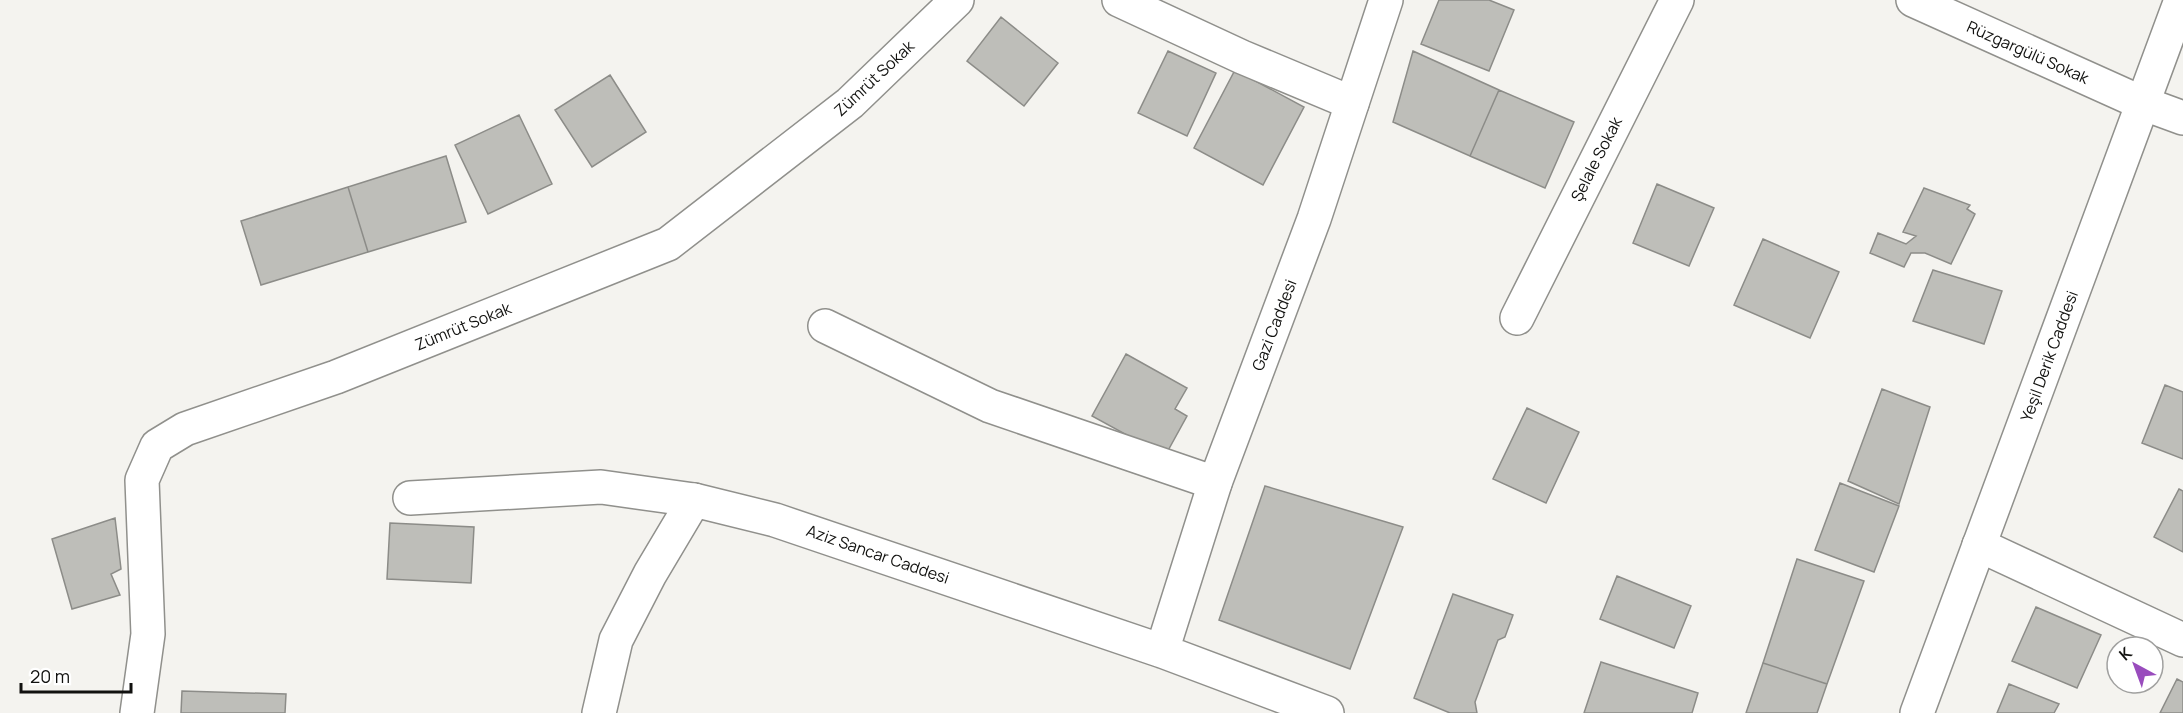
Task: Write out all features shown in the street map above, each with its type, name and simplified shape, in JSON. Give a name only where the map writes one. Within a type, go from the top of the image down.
[{"type":"street","name":"Zümrüt Sokak","points":[[137,713],[148,634],[142,480],[157,446],[185,429],[336,377],[668,244],[850,103],[957,0]]},
{"type":"street","points":[[1119,0],[1242,57],[1352,103]]},
{"type":"street","name":"Gazi Caddesi","points":[[1162,651],[1215,483],[1314,219],[1386,0]]},
{"type":"street","name":"Şelale Sokak","points":[[1517,318],[1677,0]]},
{"type":"street","name":"Rüzgargülü Sokak","points":[[1913,0],[2142,103],[2183,118]]},
{"type":"street","name":"Yeşil Derik Caddesi","points":[[1917,713],[2181,0]]},
{"type":"street","points":[[825,326],[990,406],[1215,483]]},
{"type":"street","name":"Aziz Sancar Caddesi","points":[[410,498],[601,487],[694,501],[775,520],[1162,651],[1327,713]]},
{"type":"street","points":[[599,713],[615,640],[650,574],[694,501]]},
{"type":"street","points":[[1979,545],[2183,640]]},
{"type":"building","points":[[1439,0],[1489,0],[1514,10],[1489,71],[1421,44]]},
{"type":"building","points":[[1001,17],[1058,63],[1024,106],[967,61]]},
{"type":"building","points":[[1168,51],[1216,73],[1187,136],[1138,113]]},
{"type":"building","points":[[1413,51],[1499,90],[1470,156],[1393,122]]},
{"type":"building","points":[[1235,70],[1304,107],[1263,185],[1194,148]]},
{"type":"building","points":[[610,75],[646,132],[592,167],[555,110]]},
{"type":"building","points":[[1499,90],[1574,122],[1545,188],[1470,156]]},
{"type":"building","points":[[519,115],[552,184],[488,214],[455,145]]},
{"type":"building","points":[[446,156],[466,222],[368,252],[348,187]]},
{"type":"building","points":[[1657,184],[1714,208],[1689,266],[1633,243]]},
{"type":"building","points":[[348,187],[368,252],[261,285],[241,221]]},
{"type":"building","points":[[1924,188],[1970,205],[1967,209],[1975,214],[1951,264],[1925,253],[1911,253],[1904,267],[1870,253],[1878,233],[1906,244],[1916,236],[1903,232]]},
{"type":"building","points":[[1763,239],[1839,272],[1810,338],[1734,305]]},
{"type":"building","points":[[1933,270],[2002,291],[1984,344],[1913,321]]},
{"type":"building","points":[[1126,354],[1187,388],[1175,409],[1187,416],[1165,456],[1092,416]]},
{"type":"building","points":[[2165,385],[2183,392],[2183,459],[2142,443]]},
{"type":"building","points":[[1882,389],[1930,407],[1899,504],[1848,481]]},
{"type":"building","points":[[1527,408],[1579,432],[1546,503],[1493,479]]},
{"type":"building","points":[[1840,483],[1899,506],[1874,572],[1815,550]]},
{"type":"building","points":[[1265,486],[1403,527],[1350,669],[1219,620]]},
{"type":"building","points":[[2179,489],[2183,491],[2183,552],[2154,537]]},
{"type":"building","points":[[115,518],[121,569],[111,574],[120,595],[72,609],[52,539]]},
{"type":"building","points":[[390,523],[474,527],[471,583],[387,579]]},
{"type":"building","points":[[1797,559],[1864,581],[1827,684],[1763,663]]},
{"type":"building","points":[[1617,576],[1691,606],[1674,648],[1600,619]]},
{"type":"building","points":[[1453,594],[1513,615],[1505,637],[1498,640],[1475,702],[1477,713],[1450,713],[1414,698]]},
{"type":"building","points":[[2036,607],[2101,635],[2077,688],[2012,661]]},
{"type":"building","points":[[1601,662],[1698,693],[1692,713],[1584,713]]},
{"type":"building","points":[[1763,663],[1827,684],[1817,713],[1746,713]]},
{"type":"building","points":[[2177,679],[2183,682],[2183,713],[2160,713]]},
{"type":"building","points":[[2009,684],[2059,704],[2054,713],[1997,713]]},
{"type":"building","points":[[182,691],[286,694],[285,713],[181,713]]}]
